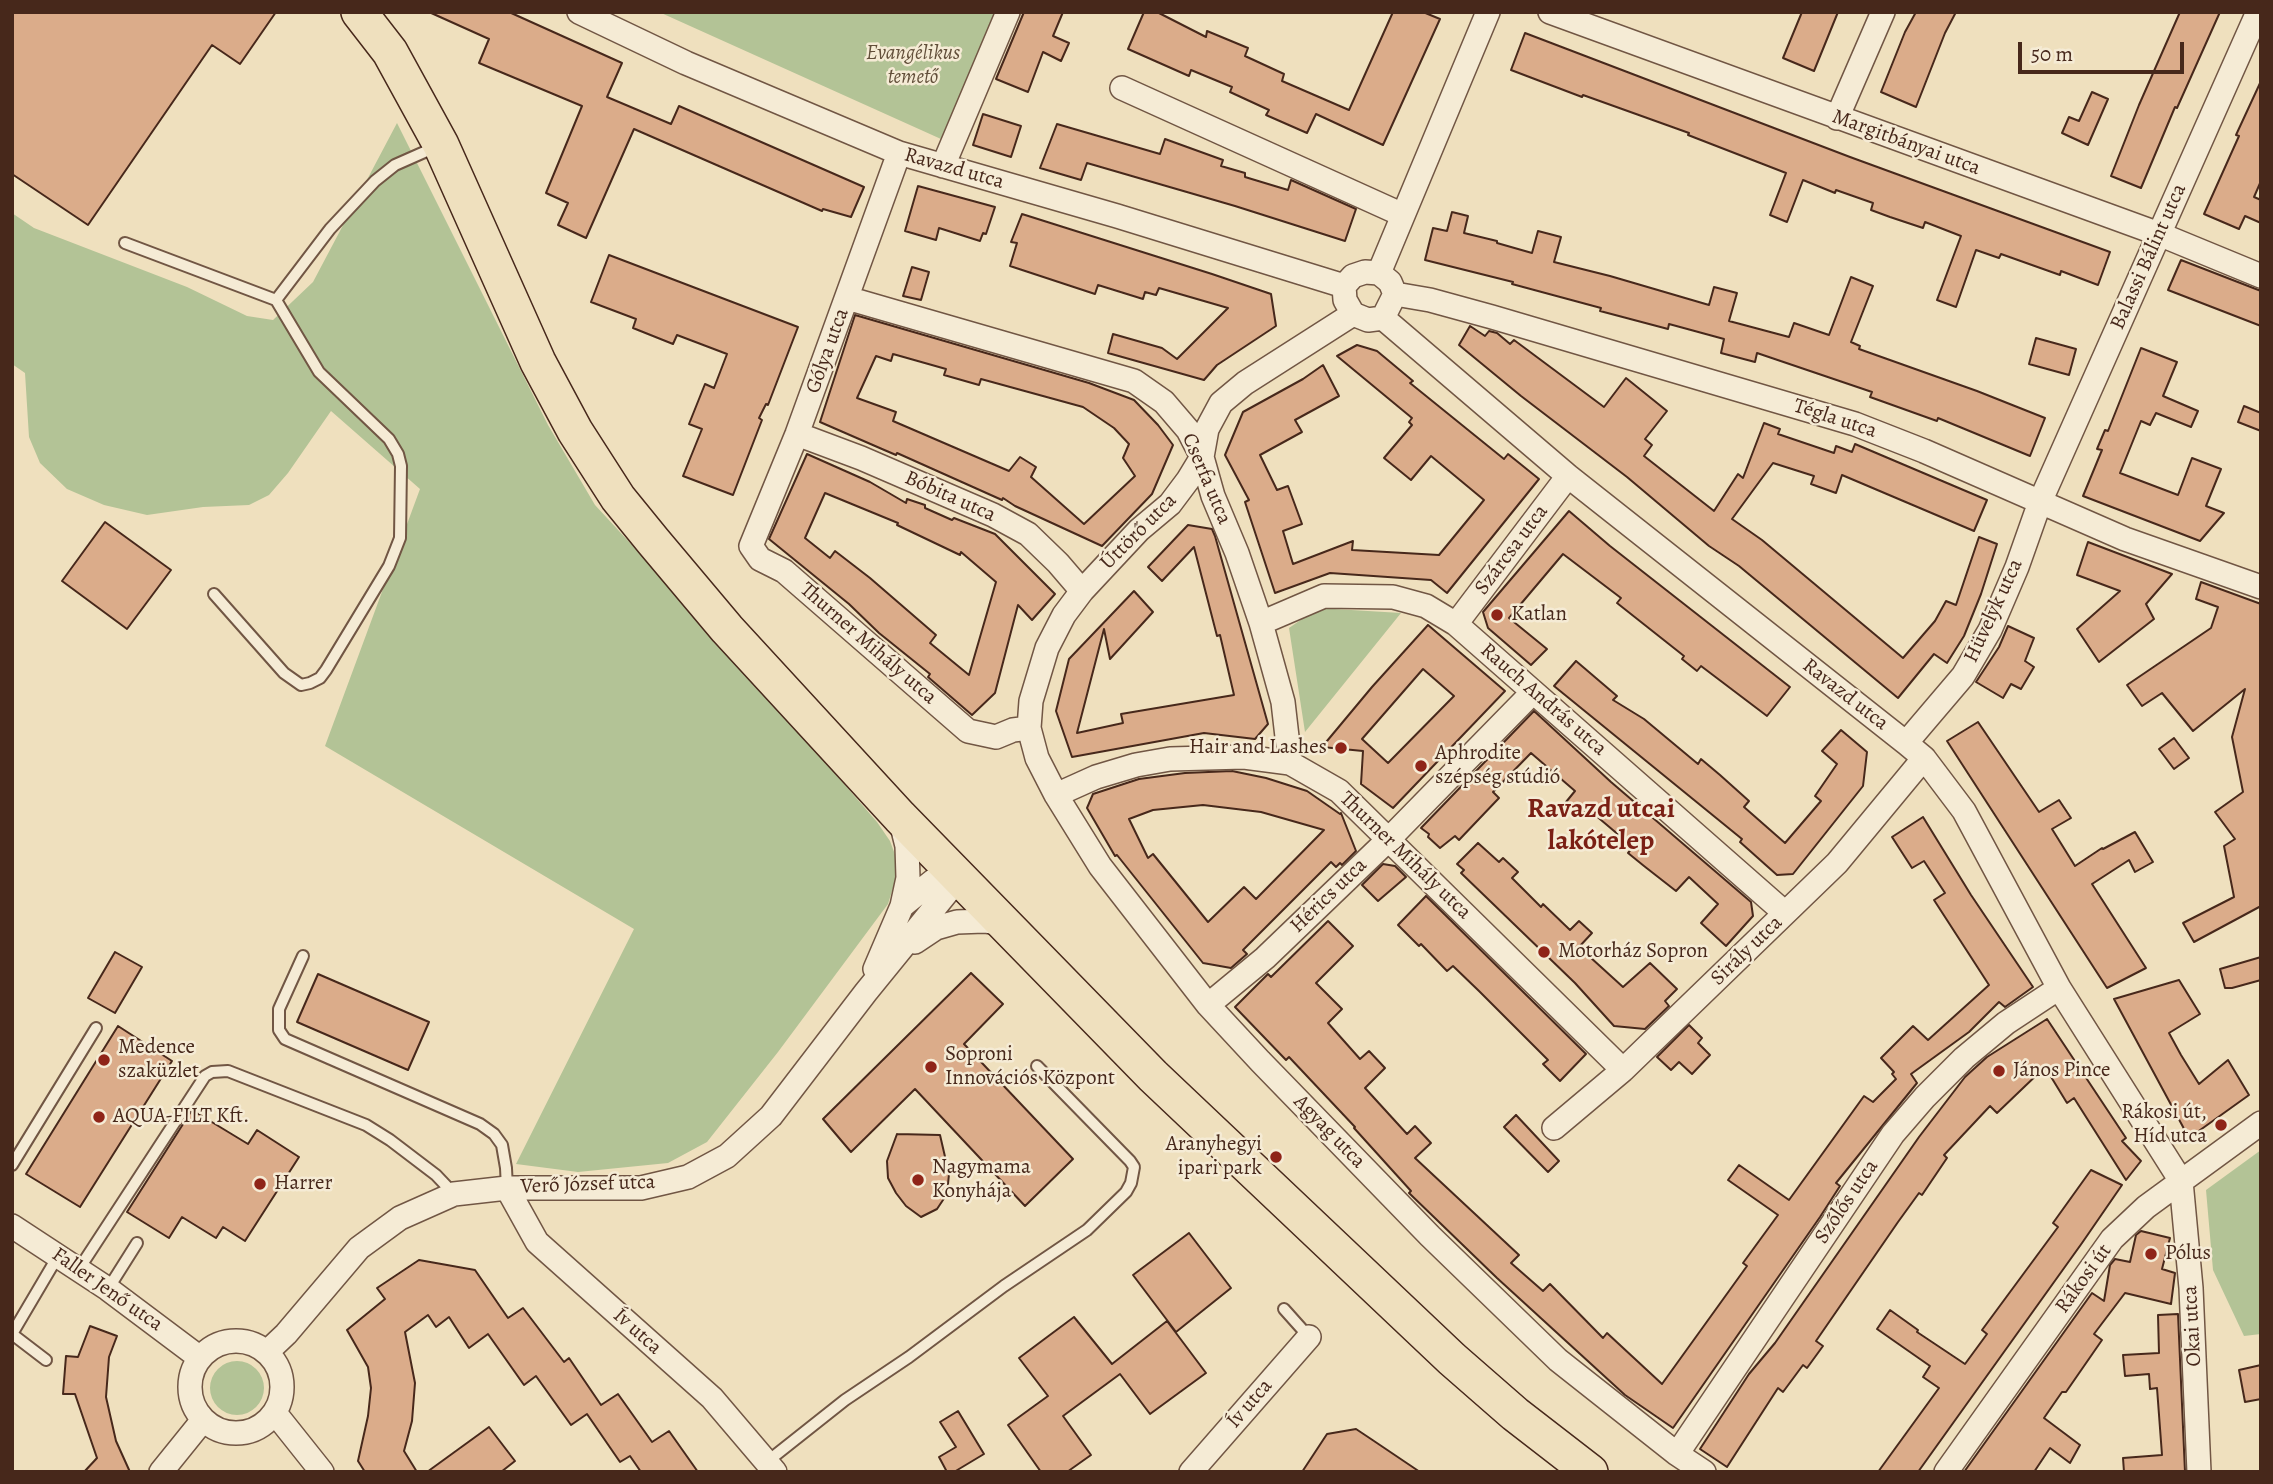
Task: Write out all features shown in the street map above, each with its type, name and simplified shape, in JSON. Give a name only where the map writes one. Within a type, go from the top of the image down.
[{"type":"main road","points":[[359,12],[390,52],[441,145],[538,362],[575,431],[618,498],[727,629],[900,817],[1153,1076],[1452,1359],[1515,1414],[1590,1472]]},
{"type":"street","name":"Ravazd utca","points":[[579,12],[686,63],[900,153],[1344,286]]},
{"type":"street","points":[[943,166],[1008,12]]},
{"type":"street","points":[[1379,273],[1488,12]]},
{"type":"street","name":"Margitbányai utca","points":[[1550,12],[2159,234],[2261,276]]},
{"type":"street","points":[[1837,118],[1883,12]]},
{"type":"street","name":"Balassi Bálint utca","points":[[2040,502],[2259,12]]},
{"type":"street","points":[[1122,88],[1403,215]]},
{"type":"street","name":"Gólya utca","points":[[751,546],[797,434],[900,153]]},
{"type":"street","points":[[1365,272],[1379,273],[1390,282],[1395,295],[1382,318],[1368,320],[1353,314],[1345,300],[1344,286],[1353,276],[1365,272]]},
{"type":"street","name":"Tégla utca","points":[[1395,295],[1430,300],[1492,317],[1855,424],[1924,451],[2125,539],[2261,587]]},
{"type":"street","name":"Cserfa utca","points":[[847,298],[1134,381],[1164,402],[1188,430],[1202,457],[1213,496],[1237,553],[1261,623],[1283,702],[1290,763]]},
{"type":"street","name":"Úttörő utca","points":[[1029,728],[1031,701],[1047,648],[1064,615],[1082,591],[1139,530],[1170,504],[1202,457],[1207,429],[1221,403],[1245,383],[1353,314]]},
{"type":"street","name":"Ravazd utca","points":[[1382,318],[1568,476],[1924,758],[1964,811],[2059,988],[2181,1181]]},
{"type":"street","name":"Bóbita utca","points":[[797,434],[861,458],[993,515],[1028,534],[1082,591]]},
{"type":"street","name":"Szárcsa utca","points":[[1456,624],[1568,476]]},
{"type":"street","name":"Hüvelyk utca","points":[[1906,743],[1963,676],[1990,631],[2040,502]]},
{"type":"street","name":"Thurner Mihály utca","points":[[751,546],[760,559],[784,571],[968,731],[996,737],[1013,730],[1029,728]]},
{"type":"street","name":"Rauch András utca","points":[[1261,623],[1324,596],[1393,597],[1426,606],[1456,624],[1785,913]]},
{"type":"street","name":"Hérics utca","points":[[1208,1005],[1265,958],[1389,839],[1533,692]]},
{"type":"street","name":"Agyag utca","points":[[1029,728],[1037,758],[1056,795],[1100,866],[1208,1005],[1380,1186],[1558,1360],[1676,1454],[1704,1472]]},
{"type":"street","name":"Thurner Mihály utca","points":[[1056,795],[1097,777],[1136,765],[1170,759],[1244,757],[1290,763],[1339,791],[1623,1070]]},
{"type":"street","name":"Sirály utca","points":[[1554,1128],[1623,1070],[1837,863],[1924,758]]},
{"type":"street","points":[[866,992],[902,906],[908,877],[907,846],[900,817]]},
{"type":"street","points":[[902,906],[933,881],[958,875]]},
{"type":"street","name":"Verő József utca","points":[[267,1352],[286,1334],[359,1248],[400,1218],[454,1194],[507,1188],[641,1188],[688,1178],[727,1156],[771,1116],[866,992],[953,886],[958,875]]},
{"type":"street","points":[[866,992],[918,940],[936,928],[968,921],[1004,925]]},
{"type":"street","name":"Szőlős utca","points":[[1676,1454],[1893,1135],[1925,1097],[1964,1058],[2006,1023],[2059,988]]},
{"type":"street","name":"Rákosi út","points":[[1946,1472],[2112,1239],[2146,1207],[2261,1123]]},
{"type":"street","name":"Okai utca","points":[[2181,1181],[2192,1288],[2199,1472]]},
{"type":"street","name":"Ív utca","points":[[507,1188],[537,1242],[712,1398],[771,1466]]},
{"type":"street","name":"Faller Jenő utca","points":[[12,1226],[108,1289],[200,1358]]},
{"type":"street","name":"Ív utca","points":[[1196,1470],[1309,1337]]},
{"type":"street","points":[[225,1342],[255,1344],[267,1352],[276,1362],[284,1388],[275,1413],[254,1431],[241,1434],[214,1429],[195,1409],[190,1396],[193,1369],[200,1358],[225,1342]]},
{"type":"street","points":[[275,1413],[322,1472]]},
{"type":"street","points":[[161,1472],[203,1420]]},
{"type":"lane","points":[[276,300],[330,229],[375,181],[395,165],[441,145]]},
{"type":"lane","points":[[125,243],[276,300],[319,372],[388,439],[398,454],[401,466],[400,538],[389,565],[320,678],[301,685],[284,673],[214,594]]},
{"type":"lane","points":[[303,956],[279,1009],[279,1030],[285,1039],[480,1124],[494,1134],[502,1146],[507,1188]]},
{"type":"lane","points":[[12,1165],[96,1028]]},
{"type":"lane","points":[[771,1466],[845,1400],[1087,1230],[1126,1192],[1134,1167],[1130,1161],[1037,1066]]},
{"type":"lane","points":[[79,1269],[205,1076],[212,1072],[228,1071],[366,1125],[436,1175],[454,1194]]},
{"type":"lane","points":[[108,1289],[137,1243]]},
{"type":"lane","points":[[46,1360],[12,1334],[58,1256]]},
{"type":"lane","points":[[1284,1309],[1309,1337]]},
{"type":"green space","name":"Evangélikus temető","points":[[659,12],[996,12],[941,139]]},
{"type":"green space","points":[[397,123],[548,425],[595,505],[715,635],[877,822],[890,841],[897,860],[895,881],[888,904],[778,1052],[707,1142],[668,1163],[578,1172],[516,1164],[634,929],[325,746],[420,489],[331,411],[288,473],[269,495],[249,505],[203,507],[147,515],[104,505],[67,489],[40,463],[29,437],[25,373],[12,364],[12,213],[34,228],[187,287],[247,316],[273,320],[313,282]]},
{"type":"green space","points":[[1318,608],[1401,613],[1305,732],[1289,628]]},
{"type":"green space","points":[[2261,1150],[2261,1334],[2244,1336],[2213,1270],[2206,1190]]},
{"type":"green space","points":[[237,1361],[256,1369],[264,1388],[256,1407],[237,1415],[218,1407],[210,1388],[218,1369]]},
{"type":"building","points":[[12,12],[276,12],[240,64],[212,45],[88,225],[12,174]]},
{"type":"building","points":[[429,12],[509,12],[622,63],[607,97],[671,124],[679,106],[864,187],[851,217],[823,209],[822,211],[634,129],[586,238],[558,225],[568,203],[546,193],[582,106],[479,63],[489,39]]},
{"type":"building","points":[[1024,12],[1063,12],[1053,36],[1069,43],[1061,61],[1043,52],[1028,92],[996,79]]},
{"type":"building","points":[[1144,12],[1157,12],[1206,37],[1207,31],[1248,48],[1245,56],[1284,74],[1282,81],[1349,110],[1393,12],[1423,12],[1440,19],[1383,145],[1316,114],[1307,133],[1266,115],[1269,110],[1230,92],[1232,87],[1191,70],[1189,76],[1128,49]]},
{"type":"building","points":[[1802,12],[1838,12],[1814,71],[1783,58]]},
{"type":"building","points":[[1916,12],[1956,12],[1916,107],[1881,92]]},
{"type":"building","points":[[2180,12],[2220,12],[2177,108],[2175,107],[2141,188],[2111,176]]},
{"type":"building","points":[[1525,33],[1850,157],[2110,252],[2098,285],[2061,271],[2060,275],[2001,254],[1999,258],[1976,250],[1956,307],[1937,300],[1961,236],[1925,222],[1923,228],[1890,217],[1871,210],[1873,203],[1836,190],[1835,193],[1803,180],[1787,222],[1770,215],[1786,173],[1688,135],[1689,133],[1511,70]]},
{"type":"building","points":[[2261,81],[2261,181],[2254,197],[2261,200],[2261,223],[2245,216],[2239,229],[2204,214]]},
{"type":"building","points":[[2092,92],[2108,99],[2088,145],[2062,133],[2069,117],[2079,121]]},
{"type":"building","points":[[983,114],[1021,126],[1011,157],[973,145]]},
{"type":"building","points":[[1057,124],[1160,154],[1165,139],[1223,160],[1221,166],[1245,173],[1245,177],[1288,190],[1291,180],[1356,209],[1345,241],[1087,163],[1081,180],[1040,168]]},
{"type":"building","points":[[918,186],[995,207],[986,234],[983,233],[980,241],[939,228],[936,240],[905,231]]},
{"type":"building","points":[[1452,212],[1468,216],[1464,233],[1532,253],[1538,231],[1561,237],[1554,262],[1709,305],[1714,287],[1737,293],[1729,321],[1789,337],[1794,323],[1829,335],[1851,277],[1873,286],[1851,342],[1860,346],[1859,349],[2045,418],[2030,456],[1938,418],[1937,421],[1870,397],[1872,392],[1757,353],[1755,362],[1721,353],[1724,339],[1669,324],[1668,329],[1600,311],[1601,308],[1512,284],[1513,282],[1425,260],[1433,228],[1447,231]]},
{"type":"building","points":[[1022,214],[1271,294],[1276,326],[1217,365],[1204,380],[1108,353],[1113,334],[1162,348],[1177,359],[1228,308],[1159,288],[1156,295],[1145,292],[1143,299],[1098,285],[1095,294],[1010,266],[1017,243],[1011,242]]},
{"type":"building","points":[[609,255],[798,327],[768,405],[766,404],[759,418],[762,420],[733,495],[683,476],[702,429],[689,424],[705,384],[714,388],[727,354],[677,335],[673,344],[633,328],[636,319],[591,302]]},
{"type":"building","points":[[2181,260],[2261,291],[2261,326],[2168,290]]},
{"type":"building","points":[[912,267],[929,272],[921,300],[903,296]]},
{"type":"building","points":[[855,315],[1089,383],[1134,400],[1173,445],[1152,494],[1102,546],[1003,498],[1002,500],[820,422]],"holes":[[[893,354],[946,369],[944,375],[979,385],[981,379],[1083,407],[1114,428],[1129,444],[1123,458],[1135,476],[1084,524],[1031,477],[1036,467],[1020,457],[1009,471],[893,421],[896,412],[857,398],[876,356],[891,361]]]},
{"type":"building","points":[[1470,326],[1485,336],[1489,331],[1497,333],[1510,344],[1514,340],[1604,407],[1626,378],[1667,411],[1645,439],[1652,445],[1644,456],[1714,511],[1738,474],[1743,478],[1764,423],[1780,429],[1778,434],[1834,453],[1836,446],[1852,452],[1855,444],[1987,500],[1974,531],[1842,475],[1836,493],[1811,484],[1814,476],[1773,463],[1732,519],[1762,540],[1903,658],[1935,621],[1946,601],[1956,605],[1979,537],[1997,544],[1964,636],[1947,663],[1934,654],[1898,698],[1739,566],[1709,546],[1627,477],[1459,345]]},
{"type":"building","points":[[2036,338],[2076,349],[2069,375],[2029,364]]},
{"type":"building","points":[[1357,345],[1377,351],[1413,381],[1410,383],[1504,459],[1508,454],[1539,479],[1447,593],[1431,580],[1330,573],[1275,593],[1245,502],[1249,500],[1225,455],[1243,412],[1323,365],[1339,396],[1295,420],[1302,432],[1260,455],[1277,490],[1288,486],[1302,524],[1283,531],[1293,564],[1353,541],[1352,550],[1439,555],[1484,500],[1431,456],[1411,480],[1384,458],[1412,425],[1409,422],[1412,418],[1337,356]]},
{"type":"building","points":[[2141,348],[2177,362],[2163,396],[2198,411],[2191,427],[2156,413],[2150,425],[2141,421],[2120,473],[2178,495],[2192,458],[2221,469],[2206,506],[2224,513],[2200,541],[2083,496],[2102,450],[2097,449],[2105,430],[2108,431]]},
{"type":"building","points":[[2244,406],[2261,413],[2261,431],[2238,422]]},
{"type":"building","points":[[807,454],[870,482],[906,503],[907,499],[925,505],[925,508],[952,520],[954,518],[995,534],[1055,594],[1032,620],[1018,605],[995,693],[972,715],[928,677],[930,674],[769,539]],"holes":[[[825,493],[898,523],[897,525],[960,555],[961,552],[996,582],[969,675],[930,643],[936,635],[870,578],[835,551],[830,558],[805,538]]]},
{"type":"building","points":[[1569,511],[1790,687],[1767,716],[1701,666],[1697,671],[1682,659],[1684,656],[1617,603],[1621,598],[1563,554],[1509,618],[1547,649],[1531,665],[1488,628],[1483,612]]},
{"type":"building","points":[[105,522],[171,570],[127,629],[62,581]]},
{"type":"building","points":[[1188,525],[1212,529],[1215,536],[1268,724],[1255,739],[1204,733],[1072,757],[1056,711],[1069,659],[1134,591],[1153,612],[1110,659],[1104,629],[1077,733],[1123,723],[1121,714],[1234,695],[1220,635],[1217,636],[1194,547],[1162,581],[1148,567]]},
{"type":"building","points":[[2088,542],[2172,574],[2146,604],[2154,619],[2099,662],[2077,629],[2120,591],[2077,575]]},
{"type":"building","points":[[2201,582],[2261,604],[2261,906],[2194,942],[2183,923],[2234,897],[2224,846],[2235,839],[2215,812],[2243,792],[2232,737],[2245,689],[2193,731],[2162,693],[2142,706],[2127,685],[2211,628],[2218,607],[2196,599]]},
{"type":"building","points":[[1428,625],[1505,691],[1393,808],[1361,784],[1363,751],[1322,747]],"holes":[[[1423,669],[1454,696],[1388,763],[1362,739]]]},
{"type":"building","points":[[2008,626],[2034,638],[2025,661],[2034,667],[2021,689],[2011,684],[2003,698],[1976,682],[1999,647]]},
{"type":"building","points":[[1576,661],[1617,696],[1613,700],[1644,719],[1698,764],[1701,759],[1720,775],[1749,801],[1744,807],[1785,843],[1821,801],[1815,796],[1837,764],[1822,751],[1841,730],[1867,752],[1863,786],[1793,874],[1777,875],[1740,842],[1742,839],[1554,686]]},
{"type":"building","points":[[1534,711],[1611,782],[1751,902],[1753,916],[1726,946],[1701,923],[1718,904],[1689,877],[1676,891],[1644,866],[1628,853],[1633,847],[1588,809],[1581,815],[1566,802],[1575,791],[1531,753],[1493,792],[1499,798],[1459,840],[1455,836],[1440,848],[1428,837],[1429,834],[1421,828]]},
{"type":"building","points":[[1978,722],[2039,812],[2059,800],[2071,818],[2052,829],[2075,866],[2102,848],[2135,832],[2153,862],[2135,872],[2129,860],[2092,884],[2146,968],[2107,988],[1947,741]]},
{"type":"building","points":[[2174,738],[2189,758],[2174,769],[2159,749]]},
{"type":"building","points":[[1232,771],[1307,791],[1341,813],[1356,851],[1342,865],[1340,863],[1336,867],[1331,862],[1243,950],[1247,954],[1231,968],[1203,963],[1117,855],[1115,856],[1087,808],[1093,794],[1139,779]],"holes":[[[1203,805],[1261,812],[1324,830],[1256,899],[1244,887],[1208,922],[1153,854],[1148,858],[1129,819],[1153,810]]]},
{"type":"building","points":[[1923,817],[2033,987],[2005,1007],[1999,1002],[1969,1032],[1911,1074],[1917,1083],[1836,1183],[1840,1186],[1820,1217],[1673,1428],[1625,1395],[1497,1278],[1409,1193],[1411,1191],[1355,1127],[1289,1057],[1286,1060],[1235,1007],[1268,974],[1271,977],[1328,921],[1353,946],[1316,983],[1342,1009],[1328,1023],[1360,1059],[1369,1051],[1385,1068],[1365,1088],[1407,1134],[1415,1126],[1431,1143],[1415,1158],[1519,1255],[1511,1263],[1543,1291],[1550,1284],[1603,1338],[1607,1333],[1662,1384],[1747,1266],[1743,1263],[1778,1215],[1728,1180],[1739,1165],[1789,1200],[1864,1096],[1873,1102],[1896,1079],[1892,1074],[1894,1072],[1881,1058],[1913,1026],[1928,1040],[1989,985],[1934,900],[1945,893],[1924,861],[1912,868],[1892,837]]},
{"type":"building","points":[[1478,843],[1499,862],[1503,858],[1518,872],[1512,878],[1541,907],[1543,904],[1570,930],[1579,921],[1592,933],[1579,947],[1623,987],[1650,963],[1677,989],[1665,1001],[1669,1006],[1645,1029],[1614,1026],[1575,983],[1461,873],[1464,870],[1457,864]]},
{"type":"building","points":[[1383,864],[1395,866],[1406,877],[1378,901],[1362,885]]},
{"type":"building","points":[[1426,896],[1586,1054],[1560,1081],[1543,1064],[1548,1060],[1479,991],[1453,966],[1447,971],[1398,925]]},
{"type":"building","points":[[115,952],[142,967],[115,1013],[88,998]]},
{"type":"building","points":[[2261,957],[2261,980],[2225,988],[2220,969]]},
{"type":"building","name":"Soproni Innovációs Központ","points":[[971,973],[1003,1004],[964,1044],[1073,1159],[1025,1206],[915,1089],[851,1152],[823,1119]]},
{"type":"building","points":[[318,974],[429,1022],[408,1070],[297,1022]]},
{"type":"building","points":[[2179,980],[2200,1014],[2169,1033],[2181,1055],[2199,1084],[2228,1060],[2249,1095],[2189,1138],[2114,999]]},
{"type":"building","points":[[2047,1019],[2126,1138],[2122,1141],[2141,1161],[2126,1180],[2074,1098],[2067,1103],[2045,1067],[1997,1113],[1990,1106],[1944,1155],[1947,1158],[1922,1195],[1919,1193],[1816,1341],[1823,1346],[1807,1368],[1803,1365],[1783,1392],[1778,1388],[1727,1467],[1700,1449],[1749,1374],[1775,1343],[1919,1137],[1965,1077],[1987,1057]]},
{"type":"building","points":[[1689,1025],[1702,1038],[1698,1043],[1710,1055],[1692,1074],[1679,1062],[1671,1070],[1657,1057]]},
{"type":"building","name":"AQUA-FILT Kft.","points":[[118,1026],[172,1061],[80,1207],[26,1174]]},
{"type":"building","name":"Harrer","points":[[192,1110],[248,1144],[257,1130],[299,1157],[245,1241],[223,1227],[216,1238],[182,1217],[169,1238],[127,1212]]},
{"type":"building","points":[[1516,1115],[1559,1161],[1548,1172],[1504,1127]]},
{"type":"building","points":[[897,1134],[940,1135],[949,1174],[947,1194],[937,1209],[921,1217],[906,1206],[888,1178],[887,1161]]},
{"type":"building","points":[[2091,1170],[2122,1185],[2082,1243],[1918,1472],[1878,1472],[1939,1388],[1923,1377],[1930,1366],[1877,1329],[1890,1310],[1965,1364],[1987,1334],[1982,1330],[2058,1227],[2053,1223]]},
{"type":"building","points":[[2141,1231],[2170,1238],[2162,1269],[2175,1273],[2171,1304],[2125,1293],[2094,1334],[2102,1340],[2066,1392],[2062,1392],[2044,1418],[2080,1445],[2070,1463],[2050,1448],[2034,1472],[1964,1472],[2092,1293],[2104,1301],[2110,1265],[2115,1259],[2130,1262],[2136,1235]]},
{"type":"building","points":[[1189,1233],[1231,1288],[1176,1332],[1133,1275]]},
{"type":"building","points":[[419,1260],[475,1270],[508,1318],[523,1308],[564,1362],[569,1358],[601,1405],[618,1394],[652,1442],[669,1431],[698,1472],[641,1472],[630,1456],[620,1462],[587,1414],[571,1425],[536,1376],[524,1385],[488,1334],[469,1348],[449,1317],[436,1327],[428,1315],[405,1332],[415,1383],[412,1421],[404,1451],[417,1472],[365,1472],[358,1461],[371,1388],[368,1367],[347,1330],[385,1299],[377,1288]]},
{"type":"building","points":[[2178,1314],[2185,1472],[2124,1472],[2123,1458],[2162,1455],[2157,1388],[2150,1389],[2149,1374],[2125,1376],[2123,1355],[2159,1353],[2158,1315]]},
{"type":"building","points":[[1074,1317],[1112,1364],[1167,1321],[1206,1373],[1150,1414],[1120,1374],[1063,1416],[1091,1455],[1067,1472],[1041,1472],[1008,1425],[1048,1396],[1019,1358]]},
{"type":"building","points":[[90,1326],[117,1336],[109,1357],[106,1397],[116,1441],[130,1472],[84,1472],[97,1458],[75,1394],[63,1394],[66,1356],[78,1357]]},
{"type":"building","points":[[2261,1365],[2261,1399],[2245,1402],[2239,1370]]},
{"type":"building","points":[[958,1411],[984,1454],[954,1472],[947,1472],[939,1457],[956,1447],[940,1422]]},
{"type":"building","points":[[489,1427],[515,1461],[501,1472],[427,1472]]},
{"type":"building","points":[[1356,1429],[1420,1472],[1302,1472],[1327,1434]]},
{"type":"place","name":"Katlan","points":[[1497,615]]},
{"type":"place","name":"Hair and Lashes","points":[[1341,748]]},
{"type":"place","name":"Aphrodite szépség stúdió","points":[[1421,766]]},
{"type":"place","name":"Motorház Sopron","points":[[1544,952]]},
{"type":"place","name":"Medence szaküzlet","points":[[104,1060]]},
{"type":"place","name":"Soproni Innovációs Központ","points":[[931,1067]]},
{"type":"place","name":"János Pince","points":[[1999,1071]]},
{"type":"place","name":"AQUA-FILT Kft.","points":[[99,1117]]},
{"type":"place","name":"Rákosi út, Híd utca","points":[[2221,1125]]},
{"type":"place","name":"Aranyhegyi ipari park","points":[[1276,1157]]},
{"type":"place","name":"Nagymama Konyhája","points":[[918,1180]]},
{"type":"place","name":"Harrer","points":[[260,1184]]},
{"type":"place","name":"Pólus","points":[[2151,1254]]},
{"type":"district","name":"Ravazd utcai lakótelep","points":[[1601,826]]}]
